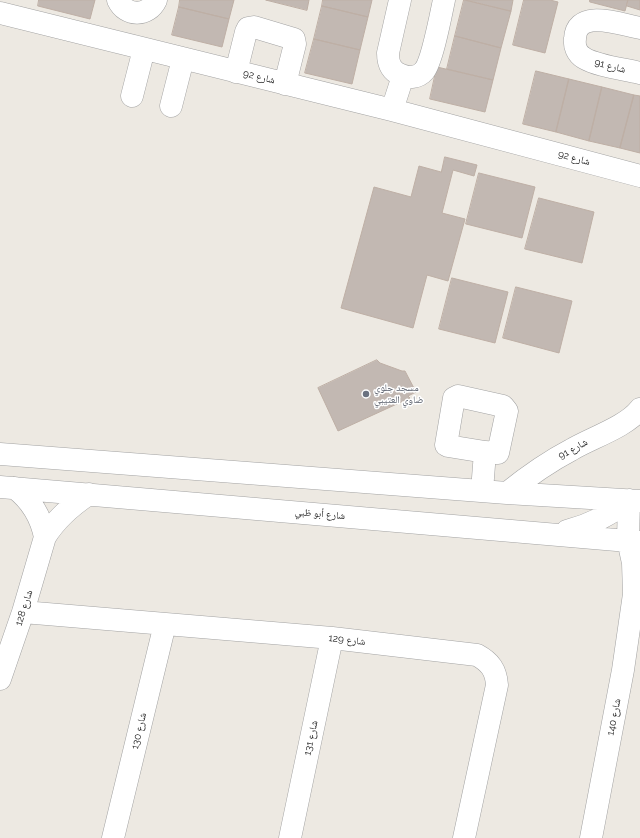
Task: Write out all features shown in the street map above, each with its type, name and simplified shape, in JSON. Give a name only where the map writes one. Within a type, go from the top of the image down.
[{"type":"street","points":[[125,6],[142,13],[153,6],[156,0]]},
{"type":"street","points":[[400,0],[388,53],[388,62],[395,73],[403,76],[414,77],[419,76],[425,71],[430,60],[444,0]]},
{"type":"street","points":[[125,6],[135,47],[132,96]]},
{"type":"street","name":"شارع 92","points":[[0,13],[392,110],[640,176]]},
{"type":"street","name":"شارع 91","points":[[640,28],[598,20],[589,21],[579,28],[575,38],[575,46],[582,57],[593,62],[640,73]]},
{"type":"street","points":[[236,72],[246,32],[248,28],[254,27],[290,36],[294,39],[295,44],[285,84]]},
{"type":"street","points":[[171,106],[183,59]]},
{"type":"street","points":[[392,110],[403,76]]},
{"type":"street","name":"شارع 91","points":[[507,493],[571,449],[628,421],[640,409]]},
{"type":"street","points":[[482,491],[485,452]]},
{"type":"street","points":[[0,454],[507,493],[635,501]]},
{"type":"street","points":[[8,488],[23,494],[35,510],[42,523],[45,537]]},
{"type":"street","name":"شارع أبو ظبي","points":[[8,488],[552,534],[636,536]]},
{"type":"street","name":"شارع 128","points":[[1,670],[23,612],[45,537],[67,510],[89,494]]},
{"type":"street","points":[[552,534],[593,523],[635,501]]},
{"type":"street","name":"شارع 140","points":[[591,838],[631,671],[637,587],[634,563],[636,536],[635,501]]},
{"type":"street","name":"شارع 129","points":[[23,612],[332,638],[477,655],[486,660],[492,667],[496,676],[497,685],[464,838]]},
{"type":"street","name":"شارع 130","points":[[113,838],[164,624]]},
{"type":"street","name":"شارع 131","points":[[290,838],[332,638]]},
{"type":"building","points":[[39,0],[95,0],[90,19],[38,6]]},
{"type":"building","points":[[180,0],[234,0],[229,19],[179,7]]},
{"type":"building","points":[[266,0],[309,0],[307,10]]},
{"type":"building","points":[[323,0],[372,0],[368,17],[322,6]]},
{"type":"building","points":[[464,0],[511,11],[501,48],[455,36]]},
{"type":"building","points":[[466,0],[513,0],[511,11]]},
{"type":"building","points":[[524,0],[550,0],[558,2],[545,53],[513,45]]},
{"type":"building","points":[[590,0],[628,0],[625,11],[590,2]]},
{"type":"building","points":[[628,0],[640,0],[640,10],[627,6]]},
{"type":"building","points":[[322,6],[368,17],[360,50],[314,39]]},
{"type":"building","points":[[179,7],[229,19],[222,47],[172,35]]},
{"type":"building","points":[[455,36],[501,48],[493,80],[447,69]]},
{"type":"building","points":[[314,39],[360,50],[352,84],[305,73]]},
{"type":"building","points":[[437,67],[493,80],[485,112],[430,99]]},
{"type":"building","points":[[536,71],[569,79],[556,132],[523,124]]},
{"type":"building","points":[[569,79],[602,87],[589,141],[556,132]]},
{"type":"building","points":[[602,87],[634,95],[620,148],[589,141]]},
{"type":"building","points":[[634,95],[640,96],[640,153],[620,148]]},
{"type":"building","points":[[445,157],[477,165],[474,176],[453,170],[442,213],[465,219],[448,281],[427,275],[413,328],[341,308],[374,187],[411,197],[419,166],[441,172]]},
{"type":"building","points":[[479,173],[535,187],[522,238],[466,224]]},
{"type":"building","points":[[539,198],[594,212],[582,263],[525,249]]},
{"type":"building","points":[[452,278],[508,292],[495,343],[439,329]]},
{"type":"building","points":[[516,287],[572,301],[559,353],[503,338]]},
{"type":"building","name":"مسجد جلوي ضاوي العتيبي","points":[[377,360],[380,363],[405,371],[416,392],[408,396],[410,398],[338,431],[318,388]]},
{"type":"place","name":"مسجد جلوي ضاوي العتيبي","points":[[366,394]]}]
